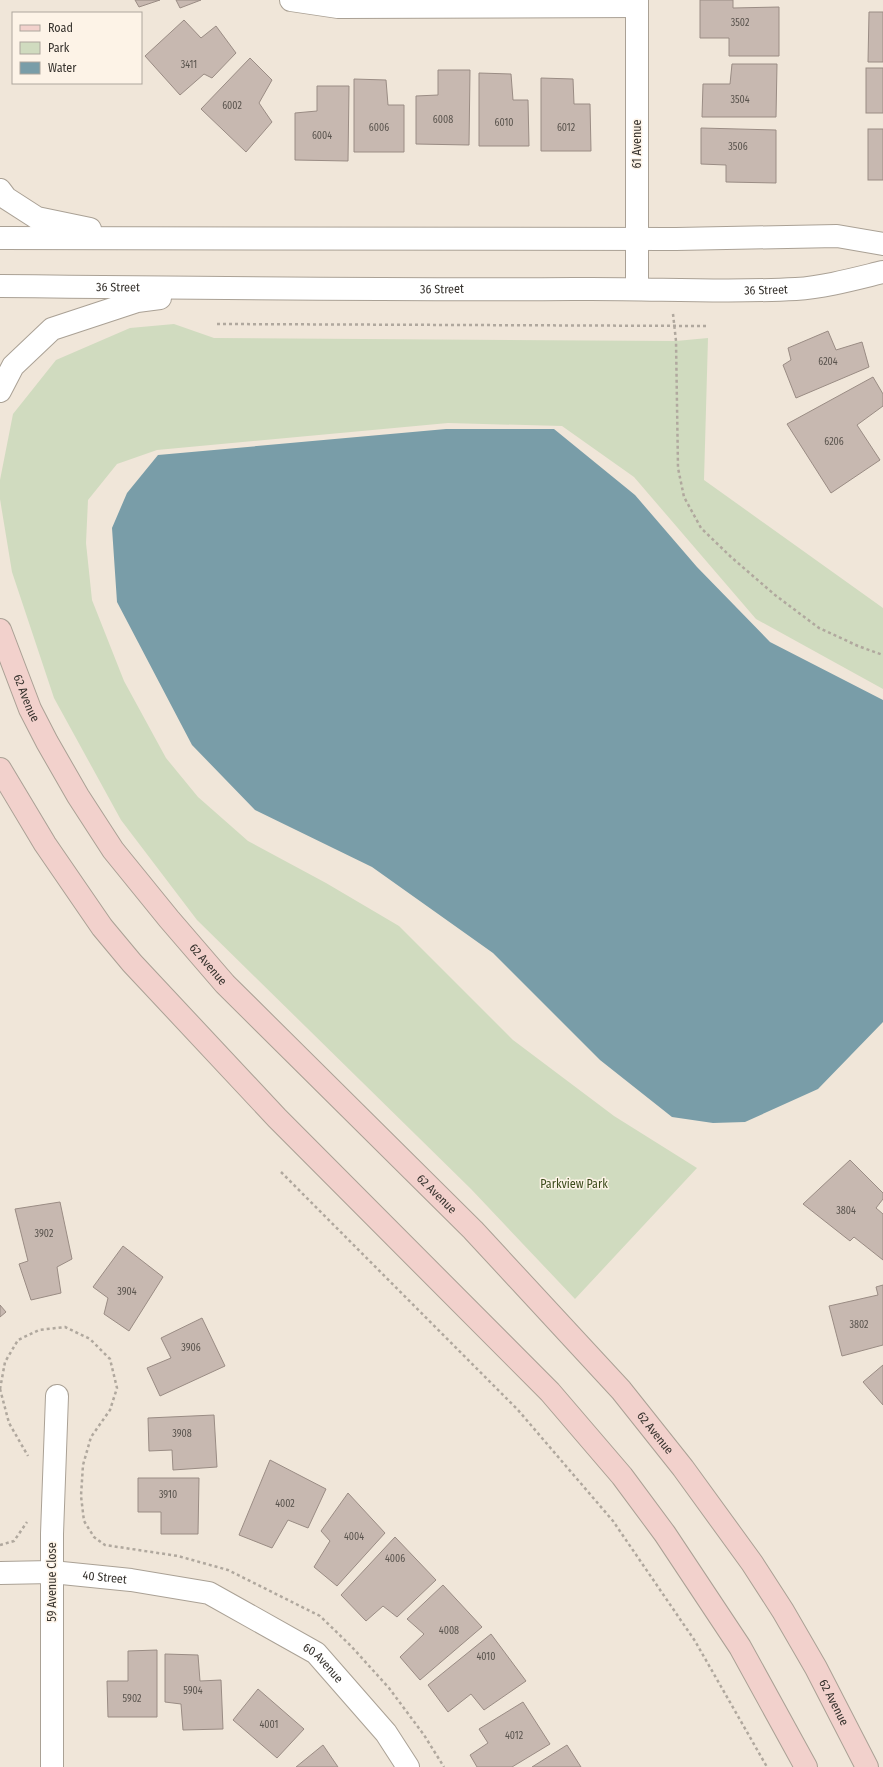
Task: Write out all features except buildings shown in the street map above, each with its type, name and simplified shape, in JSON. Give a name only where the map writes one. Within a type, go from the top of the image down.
[{"type":"main road","name":"62 Avenue","points":[[0,630],[30,709],[43,735],[78,796],[113,850],[169,919],[225,984],[473,1230],[621,1390],[683,1468],[752,1563],[783,1611],[816,1668],[867,1767]]},
{"type":"main road","points":[[0,769],[45,844],[102,927],[132,963],[272,1113],[550,1392],[622,1476],[665,1534],[740,1647],[806,1767]]},
{"type":"street","points":[[291,0],[338,7],[637,3]]},
{"type":"street","name":"61 Avenue","points":[[637,3],[637,288]]},
{"type":"street","points":[[0,190],[6,198],[37,218],[138,239]]},
{"type":"street","points":[[0,238],[637,238],[837,236],[883,244]]},
{"type":"street","name":"36 Street","points":[[0,286],[406,290],[637,288],[732,290],[797,289],[837,284],[883,272]]},
{"type":"street","points":[[0,391],[13,366],[52,329],[137,301],[231,288]]},
{"type":"street","name":"59 Avenue Close","points":[[52,1767],[52,1572],[57,1396]]},
{"type":"street","name":"40 Street","points":[[0,1573],[52,1572],[131,1580],[209,1593]]},
{"type":"street","name":"60 Avenue","points":[[209,1593],[316,1653],[386,1733],[408,1767]]},
{"type":"path","points":[[674,318],[678,468],[684,497],[701,528],[731,557],[775,595],[819,628],[858,646],[883,655]]},
{"type":"path","points":[[217,324],[707,326]]},
{"type":"path","points":[[281,1172],[518,1410],[613,1521],[695,1641],[767,1767]]},
{"type":"path","points":[[28,1460],[28,1454],[9,1423],[0,1389],[5,1362],[18,1340],[39,1330],[65,1327],[90,1339],[110,1359],[117,1388],[110,1410],[91,1437],[83,1465],[81,1496],[84,1521],[94,1536],[105,1545],[178,1556],[228,1570],[320,1616],[351,1646],[389,1688],[424,1735],[444,1767]]},
{"type":"path","points":[[0,1546],[14,1541],[30,1519]]},
{"type":"green space","name":"Parkview Park","points":[[174,324],[214,338],[676,341],[708,338],[704,480],[883,608],[883,689],[756,619],[634,477],[562,426],[448,423],[157,450],[117,464],[88,500],[86,543],[92,600],[124,681],[166,758],[198,797],[248,841],[326,883],[399,926],[513,1040],[614,1116],[697,1168],[575,1299],[471,1189],[197,920],[121,820],[54,698],[12,572],[0,499],[0,480],[13,414],[56,360],[130,328]]},
{"type":"water","points":[[446,429],[554,429],[635,495],[697,567],[770,642],[883,700],[883,1022],[818,1089],[745,1122],[713,1123],[672,1117],[600,1060],[493,953],[372,867],[255,810],[192,745],[117,602],[112,528],[127,493],[158,455]]}]
